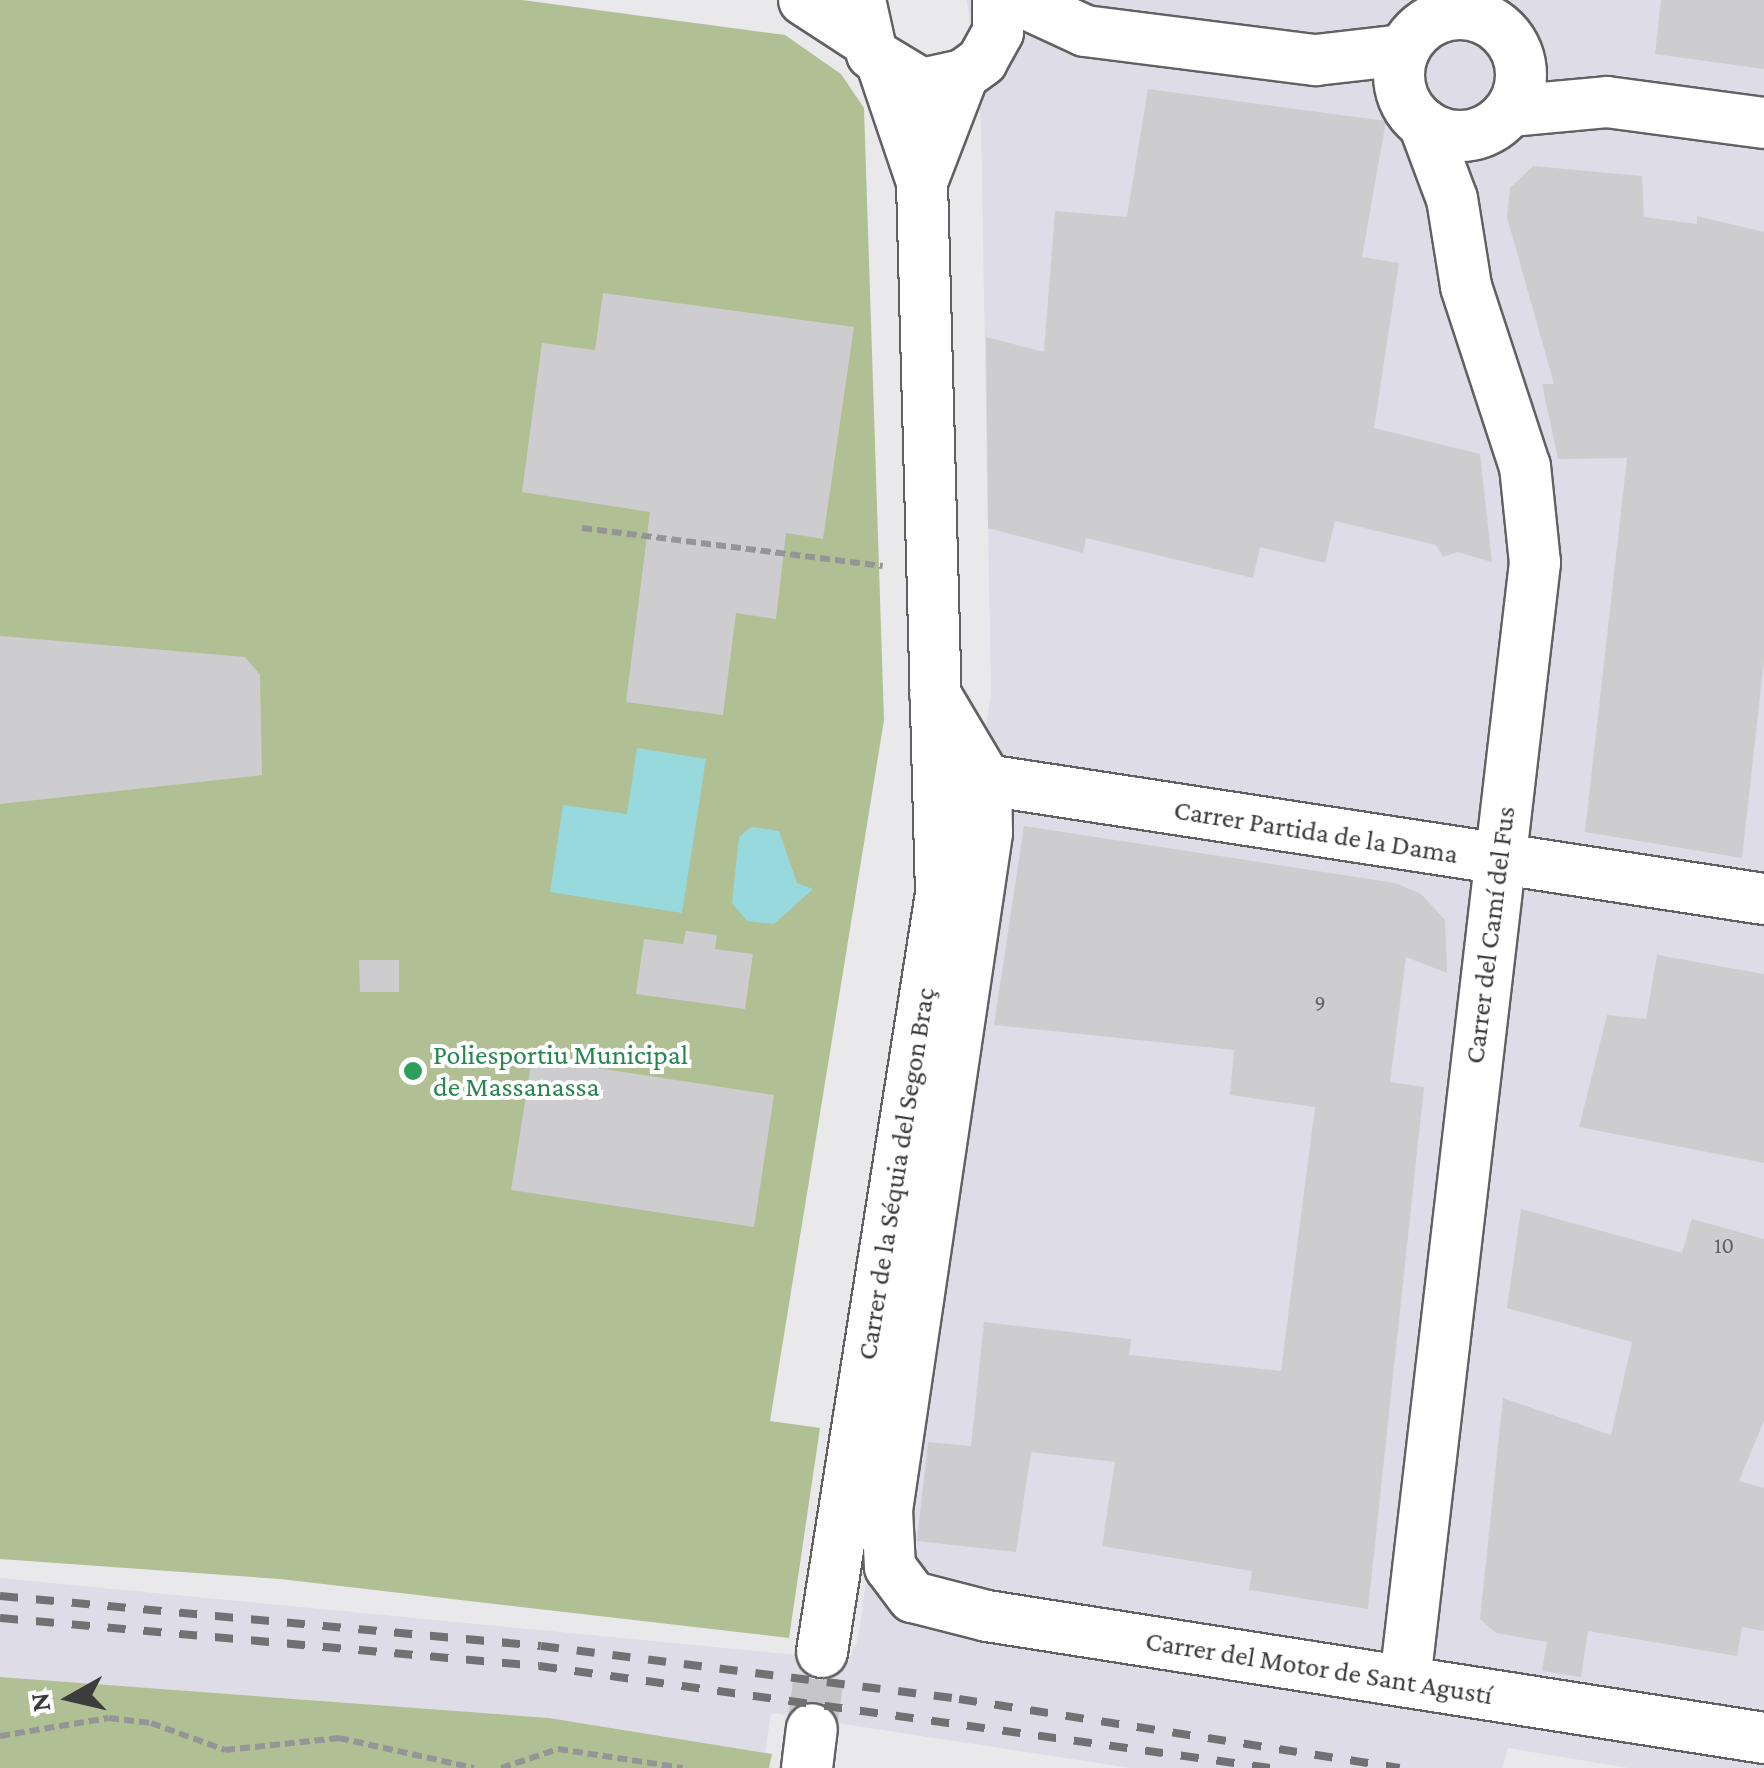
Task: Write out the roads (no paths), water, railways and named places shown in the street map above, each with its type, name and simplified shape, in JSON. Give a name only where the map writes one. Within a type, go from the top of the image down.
[{"type":"street","points":[[804,0],[869,35],[922,84],[1085,31]]},
{"type":"street","name":"Carrer de la Séquia del Segon Braç","points":[[922,182],[973,68],[998,32],[998,0]]},
{"type":"street","points":[[1018,0],[1085,31],[1316,60],[1460,136],[1503,118],[1607,102],[1764,123]]},
{"type":"street","points":[[1316,60],[1467,14],[1500,27],[1607,102]]},
{"type":"street","name":"Carrer del Camí del Fus","points":[[1404,1681],[1535,563],[1525,467],[1466,286],[1452,199],[1415,114],[1428,23]]},
{"type":"street","points":[[1452,199],[1503,118],[1500,27]]},
{"type":"street","name":"Carrer de la Séquia del Segon Braç","points":[[822,1652],[941,894],[922,182],[869,35]]},
{"type":"street","name":"Carrer de la Séquia del Segon Braç","points":[[890,1567],[887,1510],[978,914],[986,780],[935,694]]},
{"type":"street","name":"Carrer Partida de la Dama","points":[[986,780],[1764,899]]},
{"type":"street","name":"Carrer del Motor de Sant Agustí","points":[[890,1567],[913,1597],[987,1616],[1764,1738]]},
{"type":"water","points":[[637,748],[706,759],[682,913],[550,892],[563,805],[627,814]]},
{"type":"water","points":[[751,827],[779,831],[797,883],[813,889],[774,924],[747,921],[732,903],[739,837]]},
{"type":"tunnel","points":[[812,1729],[822,1652]]},
{"type":"railway","points":[[0,1596],[541,1646],[959,1699],[1400,1768]]},
{"type":"railway","points":[[0,1618],[539,1666],[1270,1768]]},
{"type":"place","name":"Poliesportiu Municipal de Massanassa","points":[[413,1071]]}]
